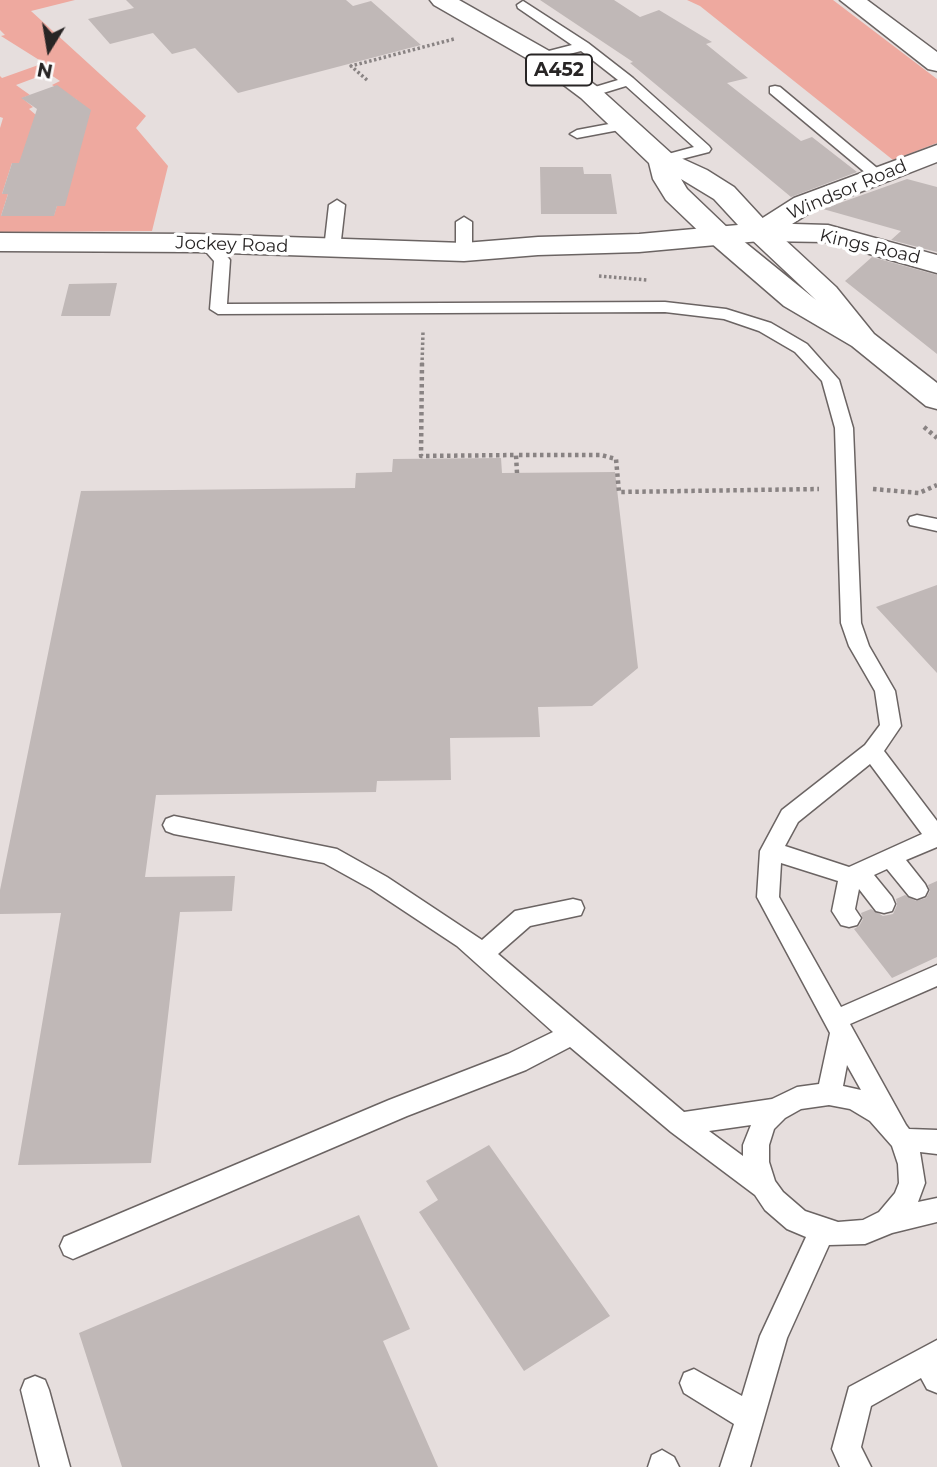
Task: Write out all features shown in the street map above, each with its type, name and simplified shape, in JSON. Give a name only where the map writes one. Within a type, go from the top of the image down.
[{"type":"main road","name":"A452","points":[[442,0],[542,57],[590,93],[662,160],[697,176],[724,193],[760,232],[825,293],[863,341]]},
{"type":"main road","points":[[852,0],[937,64]]},
{"type":"main road","name":"Windsor Road","points":[[760,232],[793,209],[937,153]]},
{"type":"main road","name":"A452","points":[[662,160],[667,179],[676,194],[721,237],[795,300],[863,341],[937,399]]},
{"type":"main road","name":"Kings Road","points":[[721,237],[760,232],[828,234],[937,264]]},
{"type":"main road","name":"Jockey Road","points":[[0,242],[197,243],[464,252],[721,237]]},
{"type":"main road","name":"Jockey Road","points":[[464,252],[564,263],[646,265],[750,261]]},
{"type":"main road","name":"Kings Road","points":[[750,261],[789,258],[860,260],[937,278]]},
{"type":"lane","points":[[539,0],[523,5],[628,81],[704,149],[662,160]]},
{"type":"lane","points":[[542,57],[583,46]]},
{"type":"lane","points":[[590,93],[628,81]]},
{"type":"lane","points":[[775,90],[878,176]]},
{"type":"lane","points":[[577,134],[625,125]]},
{"type":"lane","points":[[332,249],[337,205]]},
{"type":"lane","points":[[464,222],[464,252]]},
{"type":"lane","points":[[197,243],[214,250],[222,260],[218,309],[665,307],[726,314],[765,327],[801,348],[830,380],[844,428],[851,623],[859,646],[885,691],[891,726],[872,751],[790,816],[771,851],[768,897],[899,1133],[911,1164],[912,1183],[905,1201],[888,1221]]},
{"type":"lane","points":[[917,521],[937,525]]},
{"type":"lane","points":[[854,874],[937,838],[872,751]]},
{"type":"lane","points":[[174,825],[329,855],[436,918],[482,954],[680,1124],[764,1187]]},
{"type":"lane","points":[[771,851],[854,874],[884,904]]},
{"type":"lane","points":[[891,858],[917,890]]},
{"type":"lane","points":[[849,918],[843,911],[854,874]]},
{"type":"lane","points":[[482,954],[523,918],[573,908]]},
{"type":"lane","points":[[829,1094],[839,1026],[898,984],[934,969]]},
{"type":"lane","points":[[73,1247],[398,1108],[517,1062],[572,1034]]},
{"type":"lane","points":[[937,1142],[899,1133],[879,1113],[855,1099],[829,1094],[797,1098],[776,1110],[764,1123],[756,1145],[756,1163],[764,1187],[774,1201],[796,1220],[822,1231],[838,1234],[865,1232],[888,1221],[937,1210]]},
{"type":"lane","points":[[680,1124],[776,1110]]},
{"type":"lane","points":[[735,1467],[774,1336],[822,1231]]},
{"type":"lane","points":[[856,1467],[846,1449],[859,1397],[933,1364]]},
{"type":"lane","points":[[694,1383],[751,1418]]},
{"type":"lane","points":[[35,1390],[55,1467]]},
{"type":"path","points":[[367,80],[351,66],[439,44]]},
{"type":"path","points":[[517,473],[516,455],[601,455],[616,459],[619,492],[848,488],[919,493],[937,485]]},
{"type":"shaded area","points":[[0,0],[75,0],[31,11],[146,116],[136,128],[168,166],[152,231],[0,232],[0,128],[3,118],[0,117],[0,76],[2,78],[44,63],[1,36],[5,35],[0,30]],"holes":[[[48,73],[60,81],[52,85],[77,100],[36,115],[29,109],[33,107],[22,98],[30,95],[16,85]],[[12,163],[19,163],[61,193],[54,215],[1,216],[8,194],[2,194]]]},
{"type":"shaded area","points":[[687,0],[833,0],[937,79],[937,143],[893,160],[700,6]]},
{"type":"building","points":[[126,0],[346,0],[353,6],[371,1],[421,45],[238,93],[195,48],[172,54],[153,33],[110,44],[88,19],[134,8]]},
{"type":"building","points":[[540,0],[614,0],[640,17],[659,10],[712,42],[706,44],[748,78],[727,83],[801,141],[812,137],[857,172],[791,197],[630,63],[633,62]]},
{"type":"building","points":[[57,85],[91,110],[65,206],[57,206],[54,216],[1,216],[8,194],[2,194],[12,163],[19,163],[37,109],[21,98]]},
{"type":"building","points":[[540,167],[583,167],[584,174],[611,174],[617,214],[541,214]]},
{"type":"building","points":[[907,179],[937,187],[937,252],[891,240],[901,231],[823,209]]},
{"type":"building","points":[[872,257],[937,275],[937,354],[845,281]]},
{"type":"building","points":[[117,283],[110,316],[61,316],[69,284]]},
{"type":"building","points":[[501,458],[502,473],[615,472],[638,668],[592,706],[538,707],[540,737],[450,738],[451,780],[377,781],[376,792],[156,795],[145,877],[235,876],[232,911],[180,912],[151,1163],[18,1165],[61,913],[0,914],[0,890],[81,491],[355,488],[356,473],[392,472],[393,459]]},
{"type":"building","points":[[937,585],[937,673],[876,607]]},
{"type":"building","points":[[937,881],[937,957],[892,978],[854,929],[863,919],[861,913],[871,909],[883,916],[893,914],[897,905],[896,899],[905,895],[916,901],[926,898],[930,891],[928,885]]},
{"type":"building","points":[[489,1145],[610,1316],[524,1371],[419,1212],[438,1200],[426,1181]]},
{"type":"building","points":[[359,1215],[410,1329],[383,1341],[438,1467],[122,1467],[79,1333]]}]
